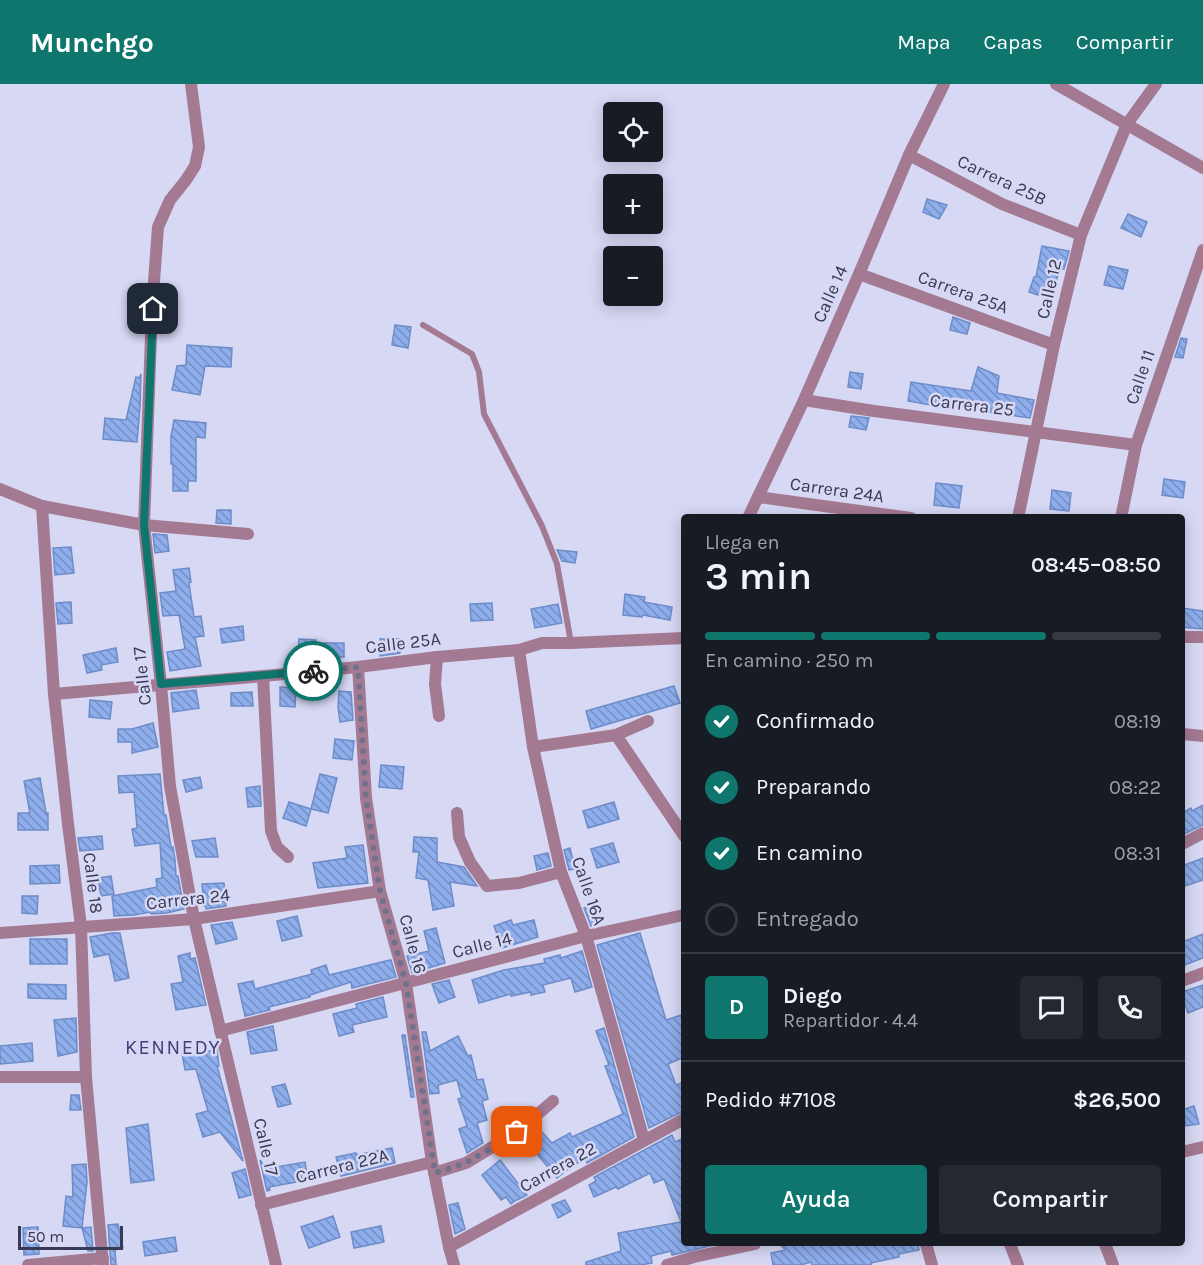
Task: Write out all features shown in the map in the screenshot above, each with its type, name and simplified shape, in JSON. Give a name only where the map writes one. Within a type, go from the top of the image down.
[{"type":"street","name":"Calle 17","points":[[191,84],[199,147],[195,166],[170,200],[158,227],[144,525],[170,786],[194,919],[276,1265]]},
{"type":"street","name":"Calle 14","points":[[750,514],[804,400],[909,155],[944,84]]},
{"type":"street","name":"Calle 12","points":[[1019,514],[1054,345],[1081,235],[1127,124],[1156,84]]},
{"type":"street","points":[[1060,85],[1203,168]]},
{"type":"street","name":"Carrera 25B","points":[[909,155],[1002,204],[1081,235]]},
{"type":"street","name":"Calle 11","points":[[1122,514],[1136,445],[1203,250]]},
{"type":"street","name":"Carrera 25A","points":[[859,274],[1054,345]]},
{"type":"street","name":"Carrera 25","points":[[804,400],[1136,445]]},
{"type":"street","points":[[0,489],[42,506],[144,525],[248,534]]},
{"type":"street","name":"Carrera 24A","points":[[758,497],[882,514]]},
{"type":"street","name":"Calle 18","points":[[42,506],[54,694],[81,927],[86,1077],[103,1261]]},
{"type":"street","points":[[1185,637],[1203,637]]},
{"type":"street","name":"Calle 25A","points":[[54,694],[519,650],[542,642],[571,643],[681,638]]},
{"type":"street","name":"Calle 16A","points":[[519,650],[533,747],[561,872],[586,936],[644,1140]]},
{"type":"street","points":[[437,657],[435,684],[439,716]]},
{"type":"street","name":"Calle 16","points":[[358,667],[366,798],[380,891],[406,983],[433,1167],[454,1265]]},
{"type":"street","points":[[263,676],[271,831],[277,848],[288,856]]},
{"type":"street","points":[[533,747],[616,735],[648,721]]},
{"type":"street","points":[[1185,734],[1203,736]]},
{"type":"street","points":[[616,735],[681,832]]},
{"type":"street","points":[[457,813],[459,837],[470,862],[487,886],[519,883],[561,872]]},
{"type":"street","points":[[1185,842],[1203,833]]},
{"type":"street","name":"Carrera 24","points":[[0,933],[194,919],[380,891]]},
{"type":"street","name":"Calle 14","points":[[220,1031],[586,936],[681,916]]},
{"type":"street","points":[[1185,980],[1203,973]]},
{"type":"street","points":[[0,1077],[86,1077]]},
{"type":"street","name":"Carrera 22A","points":[[261,1205],[433,1167],[466,1163],[517,1132],[553,1101]]},
{"type":"street","name":"Carrera 22","points":[[449,1247],[681,1121]]},
{"type":"street","points":[[1185,1151],[1203,1147]]},
{"type":"street","points":[[667,1265],[746,1246]]},
{"type":"street","points":[[927,1246],[932,1265]]},
{"type":"street","points":[[1011,1246],[1018,1265]]},
{"type":"street","points":[[1106,1246],[1113,1265]]},
{"type":"street","points":[[28,1265],[103,1261]]},
{"type":"lane","points":[[423,325],[472,354],[479,372],[484,414],[542,526],[557,564],[571,643]]},
{"type":"building","points":[[927,199],[947,205],[939,219],[923,212]]},
{"type":"building","points":[[1128,214],[1147,222],[1141,237],[1121,228]]},
{"type":"building","points":[[1042,246],[1069,251],[1064,269],[1060,269],[1050,299],[1029,292],[1034,277],[1036,277]]},
{"type":"building","points":[[1109,266],[1128,270],[1123,289],[1104,285]]},
{"type":"building","points":[[953,317],[970,323],[967,334],[950,330]]},
{"type":"building","points":[[395,325],[411,327],[408,348],[392,345]]},
{"type":"building","points":[[1181,338],[1187,339],[1183,358],[1175,357]]},
{"type":"building","points":[[187,345],[232,348],[231,367],[205,366],[200,395],[172,390],[177,366],[186,365]]},
{"type":"building","points":[[978,367],[999,376],[997,393],[1034,400],[1030,418],[931,401],[930,405],[908,401],[911,382],[971,391]]},
{"type":"building","points":[[850,372],[863,374],[861,389],[848,387]]},
{"type":"building","points":[[141,374],[137,442],[103,439],[105,418],[126,420],[136,377],[139,378]]},
{"type":"building","points":[[851,416],[869,418],[866,430],[849,427]]},
{"type":"building","points":[[174,420],[206,423],[205,438],[196,437],[196,481],[188,481],[188,491],[173,491],[171,436]]},
{"type":"building","points":[[1164,479],[1185,482],[1183,498],[1162,495]]},
{"type":"building","points":[[936,483],[962,486],[959,508],[934,505]]},
{"type":"building","points":[[1052,490],[1071,493],[1069,511],[1050,509]]},
{"type":"building","points":[[217,510],[231,510],[231,524],[216,523]]},
{"type":"building","points":[[153,534],[167,535],[169,551],[155,553]]},
{"type":"building","points":[[71,547],[74,573],[55,575],[53,548]]},
{"type":"building","points":[[557,550],[577,552],[575,563],[562,561]]},
{"type":"building","points":[[189,568],[194,617],[201,616],[204,636],[195,637],[201,666],[170,671],[167,652],[185,649],[179,615],[163,616],[160,593],[176,591],[173,570]]},
{"type":"building","points":[[625,594],[645,597],[644,602],[672,607],[670,620],[643,615],[642,617],[623,615]]},
{"type":"building","points":[[71,602],[72,623],[58,624],[56,603]]},
{"type":"building","points":[[492,603],[493,620],[471,621],[470,604]]},
{"type":"building","points":[[558,604],[562,623],[535,628],[531,609]]},
{"type":"building","points":[[1185,608],[1203,611],[1203,629],[1185,627]]},
{"type":"building","points":[[243,626],[244,640],[222,643],[220,629]]},
{"type":"building","points":[[299,639],[316,640],[316,643],[344,643],[344,657],[298,655]]},
{"type":"building","points":[[380,639],[400,639],[400,653],[380,656]]},
{"type":"building","points":[[116,648],[118,662],[101,665],[102,670],[87,673],[83,655]]},
{"type":"building","points":[[674,686],[680,703],[591,729],[586,711]]},
{"type":"building","points":[[280,687],[296,688],[295,707],[280,706]]},
{"type":"building","points":[[196,690],[199,708],[173,712],[171,693]]},
{"type":"building","points":[[339,691],[351,692],[353,720],[340,722]]},
{"type":"building","points":[[252,692],[253,706],[231,706],[231,693]]},
{"type":"building","points":[[90,700],[112,702],[110,719],[89,717]]},
{"type":"building","points":[[153,723],[158,747],[132,753],[132,742],[118,742],[118,729],[132,729]]},
{"type":"building","points":[[335,739],[354,741],[352,760],[333,758]]},
{"type":"building","points":[[381,765],[404,767],[402,789],[379,787]]},
{"type":"building","points":[[160,774],[164,815],[166,815],[171,847],[173,847],[176,876],[178,876],[184,909],[167,913],[151,914],[150,912],[114,916],[112,896],[157,887],[156,879],[162,878],[160,843],[135,846],[132,829],[137,828],[134,792],[119,793],[118,776]]},
{"type":"building","points":[[320,774],[337,778],[328,813],[311,809]]},
{"type":"building","points":[[200,777],[202,788],[186,792],[183,780]]},
{"type":"building","points":[[40,778],[46,813],[48,813],[48,830],[18,830],[18,813],[30,813],[24,781]]},
{"type":"building","points":[[260,786],[261,806],[248,807],[246,788]]},
{"type":"building","points":[[289,802],[311,809],[306,826],[283,818]]},
{"type":"building","points":[[614,802],[619,819],[588,828],[583,811]]},
{"type":"building","points":[[1203,805],[1203,825],[1185,834],[1185,811],[1191,808],[1192,811]]},
{"type":"building","points":[[102,836],[103,849],[80,851],[78,838]]},
{"type":"building","points":[[414,837],[437,838],[437,862],[464,867],[477,886],[450,882],[454,906],[433,910],[428,880],[416,878],[419,852],[413,852]]},
{"type":"building","points":[[215,838],[218,857],[196,857],[192,841]]},
{"type":"building","points":[[613,843],[619,862],[597,868],[591,849]]},
{"type":"building","points":[[363,845],[368,883],[318,888],[313,863],[347,858],[345,847]]},
{"type":"building","points":[[570,848],[575,869],[569,870],[564,850]]},
{"type":"building","points":[[548,853],[551,866],[537,870],[534,856]]},
{"type":"building","points":[[1203,858],[1203,880],[1185,886],[1185,865]]},
{"type":"building","points":[[59,865],[60,883],[30,884],[30,866]]},
{"type":"building","points":[[111,876],[114,894],[101,896],[98,878]]},
{"type":"building","points":[[224,883],[226,906],[206,909],[202,884]]},
{"type":"building","points":[[22,896],[38,896],[37,914],[22,913]]},
{"type":"building","points":[[591,906],[596,925],[591,926],[584,908]]},
{"type":"building","points":[[297,916],[302,936],[282,941],[277,921]]},
{"type":"building","points":[[511,920],[513,925],[534,920],[538,937],[502,948],[494,926]]},
{"type":"building","points":[[232,922],[237,939],[216,944],[211,925]]},
{"type":"building","points":[[436,928],[445,963],[412,973],[407,956],[429,951],[424,931]]},
{"type":"building","points":[[120,933],[129,978],[115,981],[109,954],[94,957],[90,937]]},
{"type":"building","points":[[640,933],[666,1020],[681,1015],[681,1058],[668,1064],[676,1085],[681,1083],[681,1112],[649,1128],[597,945]]},
{"type":"building","points":[[1203,934],[1203,958],[1185,965],[1185,941]]},
{"type":"building","points":[[30,939],[67,939],[67,964],[30,964]]},
{"type":"building","points":[[582,951],[592,987],[575,992],[571,978],[543,985],[545,992],[531,995],[531,992],[511,996],[511,994],[479,1003],[472,980],[504,970],[545,963],[544,959],[560,955],[561,958]]},
{"type":"building","points":[[190,953],[190,959],[195,958],[206,1005],[176,1010],[171,984],[183,982],[178,956]]},
{"type":"building","points":[[391,960],[396,977],[352,988],[351,982],[310,995],[310,997],[269,1007],[270,1010],[245,1016],[238,984],[253,981],[255,989],[312,974],[311,970],[326,965],[329,975]]},
{"type":"building","points":[[449,980],[455,997],[439,1003],[432,984]]},
{"type":"building","points":[[28,984],[66,985],[66,999],[28,998]]},
{"type":"building","points":[[1203,985],[1203,1007],[1188,1013],[1185,1004],[1185,991]]},
{"type":"building","points":[[383,997],[387,1017],[352,1025],[354,1032],[339,1036],[333,1014],[357,1008],[356,1004]]},
{"type":"building","points":[[76,1018],[77,1052],[58,1056],[54,1020]]},
{"type":"building","points":[[273,1026],[277,1050],[251,1054],[247,1032]]},
{"type":"building","points":[[604,1028],[634,1137],[587,1163],[585,1158],[557,1178],[526,1141],[533,1135],[523,1138],[531,1131],[534,1135],[540,1130],[552,1143],[570,1133],[572,1137],[623,1114],[605,1066],[609,1065],[596,1031]]},
{"type":"building","points":[[422,1032],[426,1032],[430,1051],[458,1036],[468,1056],[471,1055],[477,1080],[483,1079],[488,1099],[482,1101],[487,1120],[477,1123],[483,1143],[467,1153],[459,1129],[467,1126],[458,1099],[462,1098],[457,1080],[438,1085],[439,1093],[430,1094]]},
{"type":"building","points":[[402,1035],[405,1035],[414,1097],[411,1097]]},
{"type":"building","points":[[32,1043],[33,1061],[0,1064],[0,1046]]},
{"type":"building","points":[[217,1050],[219,1066],[217,1066],[243,1161],[220,1132],[203,1137],[196,1114],[208,1111],[196,1069],[185,1070],[182,1054]]},
{"type":"building","points":[[285,1084],[291,1104],[278,1107],[272,1087]]},
{"type":"building","points":[[71,1095],[79,1095],[81,1110],[70,1110]]},
{"type":"building","points":[[1194,1106],[1199,1124],[1186,1126],[1185,1109]]},
{"type":"building","points":[[516,1109],[521,1117],[503,1131],[499,1120]]},
{"type":"building","points":[[148,1124],[154,1180],[131,1183],[126,1128]]},
{"type":"building","points":[[672,1135],[675,1142],[681,1139],[681,1222],[664,1179],[654,1183],[650,1173],[618,1189],[616,1187],[594,1197],[589,1185],[596,1181],[594,1177]]},
{"type":"building","points":[[392,1148],[395,1163],[341,1176],[336,1157]]},
{"type":"building","points":[[260,1160],[264,1169],[305,1162],[308,1180],[269,1187],[270,1190],[267,1191]]},
{"type":"building","points":[[500,1160],[527,1195],[511,1204],[506,1197],[501,1200],[482,1175]]},
{"type":"building","points":[[86,1164],[87,1182],[82,1228],[63,1226],[66,1196],[73,1197],[72,1165]]},
{"type":"building","points":[[245,1169],[251,1195],[239,1198],[232,1173]]},
{"type":"building","points":[[565,1200],[571,1211],[558,1218],[552,1205]]},
{"type":"building","points":[[458,1203],[465,1229],[455,1234],[449,1205]]},
{"type":"building","points":[[333,1216],[340,1237],[309,1248],[301,1227]]},
{"type":"building","points":[[681,1222],[681,1246],[710,1246],[672,1255],[671,1251],[651,1256],[652,1263],[641,1265],[586,1265],[586,1262],[621,1251],[618,1233]]},
{"type":"building","points":[[118,1224],[123,1248],[115,1250],[116,1265],[111,1265],[108,1225]]},
{"type":"building","points":[[381,1226],[384,1242],[354,1248],[351,1232]]},
{"type":"building","points":[[38,1227],[39,1254],[24,1255],[23,1228]]},
{"type":"building","points":[[91,1227],[93,1251],[88,1251],[82,1228]]},
{"type":"building","points":[[175,1237],[177,1251],[145,1256],[143,1242]]},
{"type":"building","points":[[782,1246],[918,1246],[919,1250],[899,1254],[899,1257],[871,1263],[871,1265],[812,1265],[811,1262],[801,1265],[773,1265],[771,1253],[785,1250]]},
{"type":"way so far","points":[[313,671],[358,667],[366,798],[380,891],[406,983],[435,1173],[466,1163],[517,1132]]},
{"type":"district","name":"KENNEDY","points":[[173,1047]]},
{"type":"route","points":[[153,309],[144,525],[161,684],[313,671]]}]
